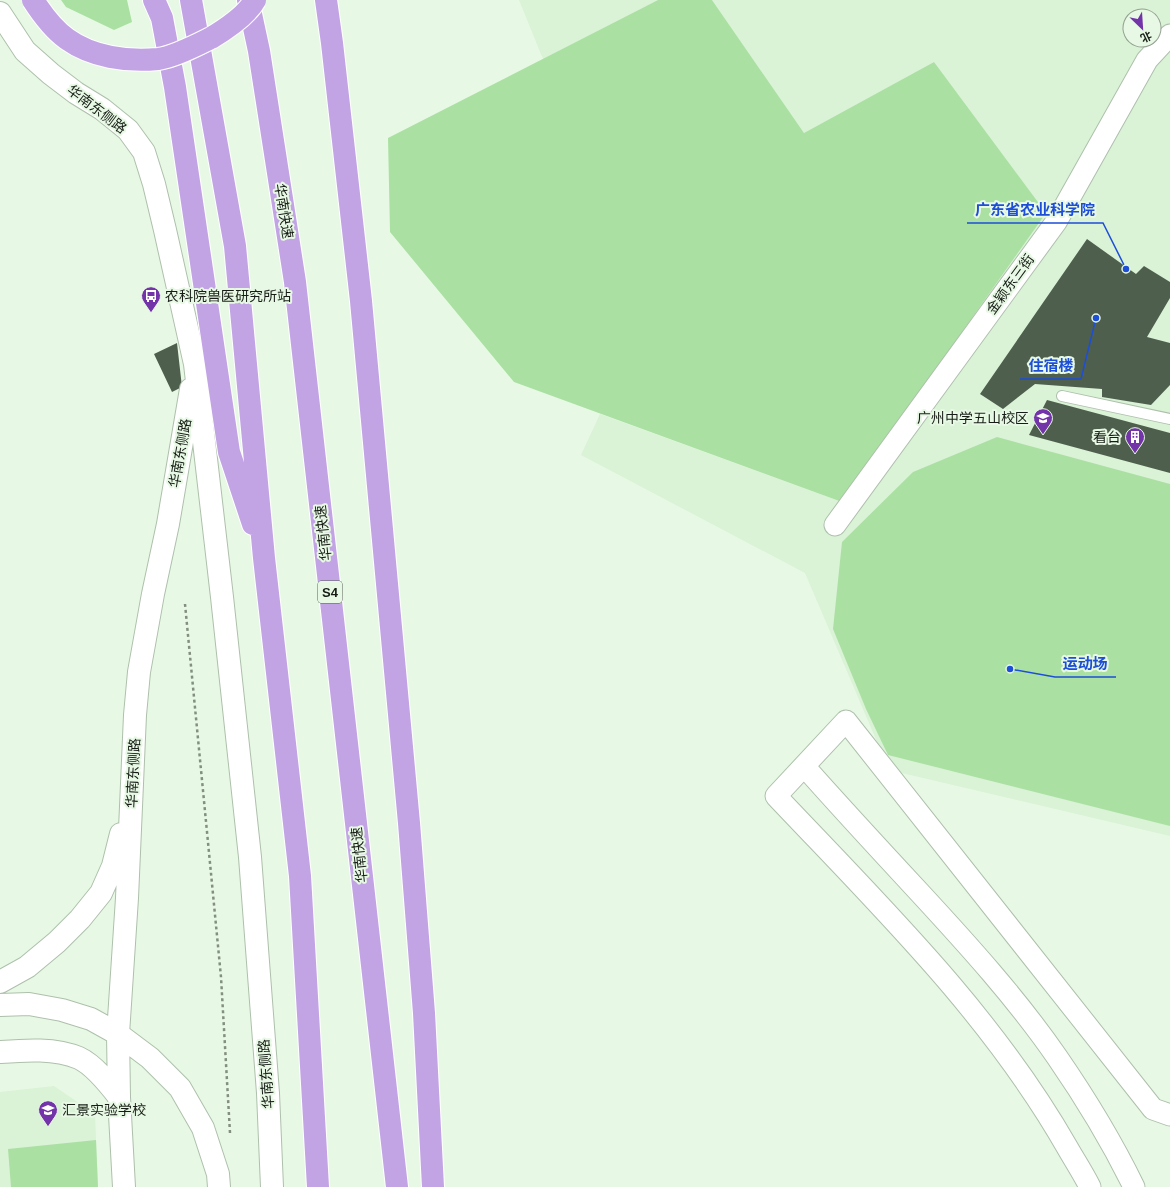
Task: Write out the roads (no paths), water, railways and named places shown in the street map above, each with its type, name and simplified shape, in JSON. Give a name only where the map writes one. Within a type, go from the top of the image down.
[{"type":"highway","points":[[33,0],[44,17],[67,39],[91,52],[127,60],[159,59],[194,47],[226,30],[252,6],[255,0]]},
{"type":"highway","points":[[154,0],[162,18],[175,87],[228,452],[264,558]]},
{"type":"highway","points":[[191,0],[236,246],[264,558],[300,876],[318,1187]]},
{"type":"highway","name":"华南快速","points":[[248,0],[260,51],[295,282],[397,1187]]},
{"type":"highway","points":[[326,0],[361,301],[410,823],[424,1013],[433,1187]]},
{"type":"street","name":"华南东侧路","points":[[0,13],[25,51],[57,79],[102,109],[128,130],[144,152],[154,184],[165,230],[195,364],[223,605],[250,856],[268,1093],[272,1187]]},
{"type":"street","name":"金颖东三街","points":[[835,525],[1056,222],[1146,60],[1170,35]]},
{"type":"street","name":"华南东侧路","points":[[124,1187],[118,1097],[118,1034],[139,672],[153,594],[168,524],[195,364]]},
{"type":"street","points":[[1090,1187],[1037,1098],[1020,1072],[983,1023],[904,931],[776,796],[846,721],[1153,1109],[1170,1115]]},
{"type":"street","points":[[804,766],[939,913],[982,961],[1020,1007],[1057,1057],[1093,1112],[1134,1187]]},
{"type":"street","points":[[0,982],[27,967],[57,942],[80,919],[101,893],[113,866],[132,784]]},
{"type":"street","points":[[0,1005],[29,1004],[62,1010],[91,1019],[118,1034],[150,1058],[180,1088],[203,1128],[218,1174],[219,1187]]},
{"type":"street","points":[[0,1052],[30,1050],[57,1052],[80,1058],[103,1076],[118,1097]]},
{"type":"lane","points":[[1062,396],[1170,419]]},
{"type":"place","name":"广东省农业科学院","points":[[1126,269]]},
{"type":"place","name":"农科院兽医研究所站","points":[[151,313]]},
{"type":"place","name":"住宿楼","points":[[1096,318]]},
{"type":"place","name":"广州中学五山校区","points":[[1043,435]]},
{"type":"place","name":"看台","points":[[1135,454]]},
{"type":"place","name":"运动场","points":[[1010,669]]},
{"type":"place","name":"汇景实验学校","points":[[48,1127]]}]
